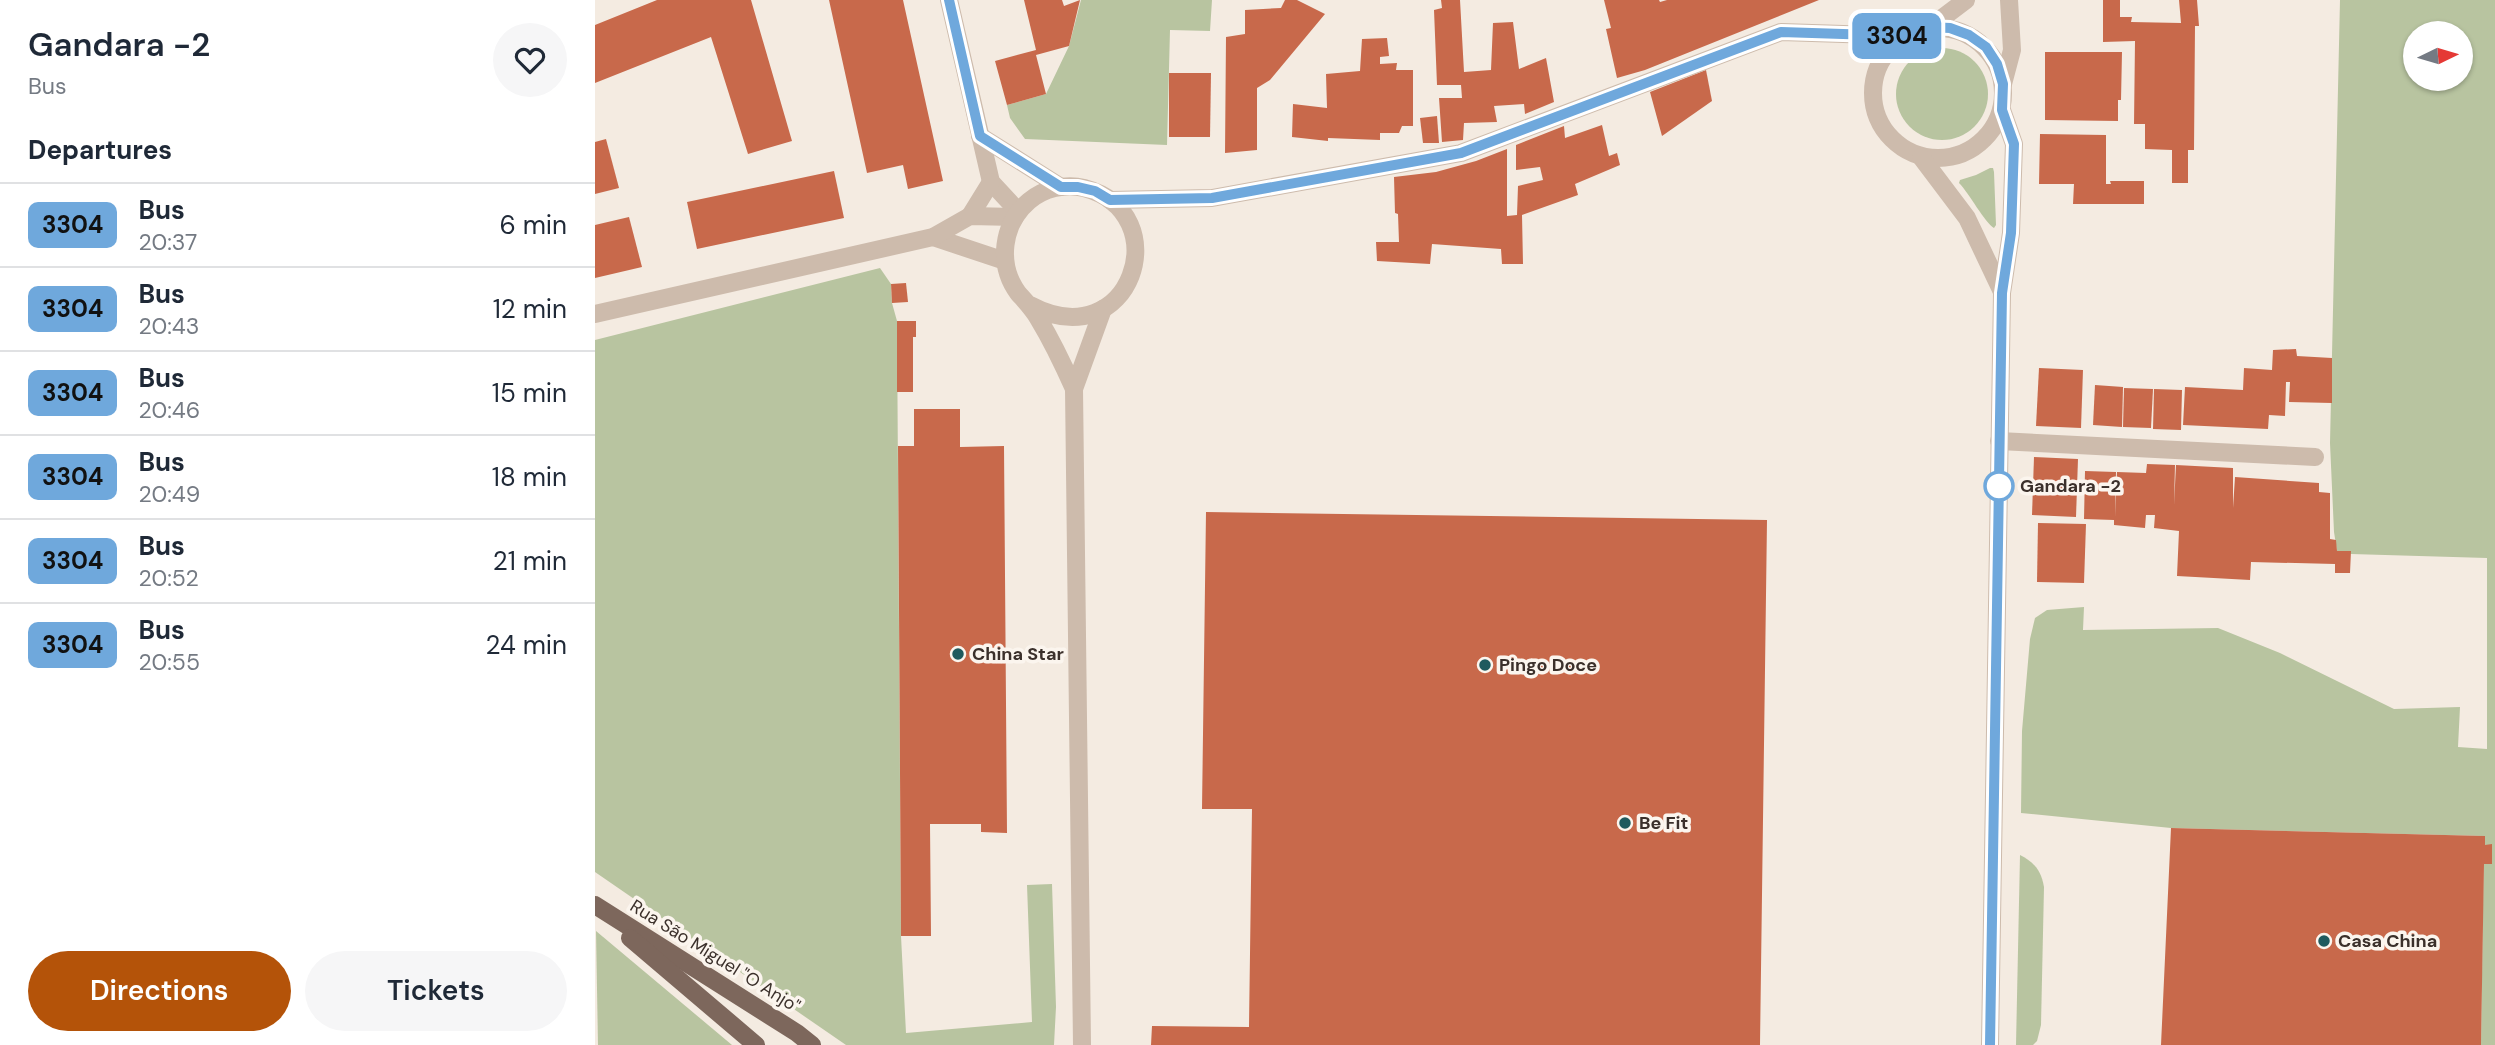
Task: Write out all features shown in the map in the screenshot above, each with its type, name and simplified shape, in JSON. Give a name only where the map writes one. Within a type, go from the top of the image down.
[{"type":"main road","name":"Rua São Miguel \"O Anjo\"","points":[[595,906],[756,1045]]},
{"type":"main road","name":"Rua São Miguel \"O Anjo\"","points":[[595,906],[812,1045]]},
{"type":"street","points":[[949,0],[991,182],[1016,214]]},
{"type":"street","points":[[1966,0],[1929,27],[1905,36],[1888,50],[1877,69],[1872,91],[1875,113],[1885,132],[1902,148],[1921,157],[1942,159],[1962,155],[1980,144],[1993,129],[2002,110]]},
{"type":"street","points":[[1990,1045],[2002,293],[2011,233],[2014,144],[2002,110],[2003,84],[2012,50],[2009,0]]},
{"type":"street","points":[[1929,27],[1950,28],[1969,35],[1986,47],[1997,64],[2003,84]]},
{"type":"street","points":[[1110,200],[1212,198],[1461,153],[1781,32],[1905,36]]},
{"type":"street","points":[[980,136],[1061,187]]},
{"type":"street","points":[[1921,157],[1966,218],[2002,293]]},
{"type":"street","points":[[970,216],[991,182]]},
{"type":"street","points":[[1030,305],[1047,314],[1066,318],[1085,316],[1103,309],[1122,292],[1132,275],[1136,254],[1130,225],[1110,200],[1095,191],[1061,187],[1038,195],[1016,214],[1008,231],[1005,261],[1010,278],[1058,352],[1074,389]]},
{"type":"street","points":[[595,314],[933,237],[970,216],[1016,214]]},
{"type":"street","points":[[933,237],[1005,261]]},
{"type":"street","points":[[1082,1045],[1074,389],[1103,309]]},
{"type":"street","points":[[2000,441],[2315,457]]},
{"type":"green space","points":[[1081,0],[1212,0],[1210,31],[1170,30],[1167,145],[1025,139],[1010,118],[1007,105],[1046,94],[1069,46]]},
{"type":"green space","points":[[2340,0],[2495,0],[2495,1045],[2481,1045],[2484,836],[2171,828],[2021,813],[2022,731],[2030,639],[2035,618],[2047,610],[2084,607],[2083,630],[2218,628],[2280,653],[2394,709],[2460,707],[2458,747],[2487,749],[2487,558],[2351,554],[2337,551],[2330,443]]},
{"type":"green space","points":[[1942,48],[1959,52],[1974,62],[1984,77],[1988,94],[1984,111],[1974,126],[1959,136],[1942,140],[1925,136],[1910,126],[1900,111],[1896,94],[1900,77],[1910,62],[1925,52]]},
{"type":"green space","points":[[1993,168],[1994,172],[1994,228],[1959,183],[1960,180]]},
{"type":"green space","points":[[880,268],[891,284],[897,321],[901,936],[906,1033],[1032,1022],[1027,885],[1052,884],[1056,1007],[1054,1045],[846,1045],[595,872],[595,340]]},
{"type":"green space","points":[[2020,855],[2037,868],[2044,887],[2041,1025],[2037,1041],[2033,1045],[2016,1045]]},
{"type":"green space","points":[[596,931],[732,1045],[598,1045]]},
{"type":"building","points":[[657,0],[751,0],[792,141],[748,154],[711,37],[595,83],[595,25]]},
{"type":"building","points":[[829,0],[903,0],[943,181],[908,189],[903,165],[867,173]]},
{"type":"building","points":[[1024,0],[1062,0],[1064,6],[1080,0],[1069,46],[1036,55],[1046,94],[1007,105],[995,61],[1036,50]]},
{"type":"building","points":[[1285,0],[1297,0],[1325,14],[1270,80],[1257,88],[1257,150],[1225,153],[1226,37],[1245,34],[1245,10],[1281,8]]},
{"type":"building","points":[[1441,0],[1460,0],[1464,72],[1491,70],[1493,23],[1513,22],[1519,69],[1546,58],[1554,102],[1525,114],[1524,104],[1494,106],[1497,122],[1464,123],[1463,140],[1442,142],[1439,98],[1462,98],[1461,85],[1437,85],[1434,10],[1442,8]]},
{"type":"building","points":[[1604,0],[1819,0],[1645,70],[1617,78],[1606,29],[1611,28]]},
{"type":"building","points":[[2103,0],[2120,0],[2120,17],[2132,17],[2131,22],[2181,23],[2179,0],[2197,0],[2199,26],[2195,26],[2194,150],[2188,150],[2188,183],[2172,183],[2172,150],[2145,149],[2145,124],[2134,124],[2135,41],[2103,42]]},
{"type":"building","points":[[1387,38],[1389,56],[1380,57],[1380,64],[1397,63],[1396,70],[1413,70],[1413,126],[1402,126],[1399,133],[1380,133],[1380,140],[1328,138],[1328,141],[1292,137],[1293,104],[1327,108],[1326,74],[1360,71],[1362,39]]},
{"type":"building","points":[[2045,52],[2122,52],[2118,121],[2045,120]]},
{"type":"building","points":[[1706,70],[1712,101],[1662,136],[1650,92]]},
{"type":"building","points":[[1169,73],[1211,73],[1210,137],[1169,137]]},
{"type":"building","points":[[1437,116],[1439,143],[1423,143],[1420,118]]},
{"type":"building","points":[[1602,125],[1609,156],[1617,153],[1620,165],[1575,184],[1578,195],[1522,215],[1523,264],[1502,264],[1501,249],[1432,244],[1430,264],[1377,261],[1376,242],[1399,242],[1394,177],[1436,172],[1507,149],[1507,216],[1517,215],[1518,186],[1543,180],[1540,167],[1516,170],[1516,145],[1564,126],[1565,138]]},
{"type":"building","points":[[2040,134],[2106,135],[2106,184],[2111,184],[2110,181],[2144,181],[2144,204],[2073,204],[2074,184],[2039,184]]},
{"type":"building","points":[[606,139],[619,188],[595,194],[595,142]]},
{"type":"building","points":[[834,171],[844,218],[697,249],[687,202]]},
{"type":"building","points":[[629,217],[642,267],[595,278],[595,225]]},
{"type":"building","points":[[906,283],[908,302],[892,303],[891,284]]},
{"type":"building","points":[[897,321],[916,321],[916,337],[913,337],[913,392],[897,392]]},
{"type":"building","points":[[2296,349],[2297,356],[2332,358],[2332,403],[2289,402],[2290,382],[2286,382],[2285,416],[2269,415],[2268,429],[2183,425],[2185,387],[2243,390],[2244,368],[2272,370],[2273,350]]},
{"type":"building","points":[[2039,368],[2083,370],[2081,428],[2036,426]]},
{"type":"building","points":[[2095,385],[2123,387],[2122,427],[2093,425]]},
{"type":"building","points":[[2124,388],[2153,389],[2151,428],[2123,427]]},
{"type":"building","points":[[2154,389],[2182,390],[2181,430],[2153,429]]},
{"type":"building","points":[[914,409],[960,409],[960,447],[1004,446],[1007,833],[981,832],[981,824],[930,824],[931,936],[901,936],[898,446],[914,446]]},
{"type":"building","points":[[2034,457],[2078,459],[2076,517],[2032,515]]},
{"type":"building","points":[[2147,464],[2175,465],[2174,505],[2176,465],[2233,468],[2233,508],[2235,477],[2319,483],[2319,492],[2330,493],[2330,539],[2336,540],[2337,551],[2351,551],[2350,573],[2335,573],[2335,564],[2251,562],[2250,580],[2177,576],[2179,531],[2154,528],[2155,515],[2146,515],[2145,528],[2114,525],[2114,520],[2084,519],[2085,471],[2116,472],[2115,517],[2117,472],[2146,473]]},
{"type":"building","name":"Pingo Doce","points":[[1206,512],[1767,520],[1760,1045],[1151,1045],[1152,1026],[1249,1027],[1252,809],[1202,809]]},
{"type":"building","points":[[2038,523],[2086,524],[2084,583],[2037,582]]},
{"type":"building","name":"Casa China","points":[[2171,828],[2485,836],[2485,845],[2492,844],[2492,864],[2484,864],[2481,1045],[2161,1045]]},
{"type":"bus line","name":"3304","points":[[949,0],[980,136],[1061,187],[1095,191],[1110,200],[1212,198],[1461,153],[1781,32],[1905,36],[1929,27],[1950,28],[1969,35],[1986,47],[1997,64],[2003,84],[2002,110],[2014,144],[2011,233],[2002,293],[1990,1045]]},
{"type":"place","name":"Gandara -2","points":[[1999,486]]},
{"type":"place","name":"China Star","points":[[958,654]]},
{"type":"place","name":"Pingo Doce","points":[[1485,665]]},
{"type":"place","name":"Be Fit","points":[[1625,823]]},
{"type":"place","name":"Casa China","points":[[2324,941]]}]
